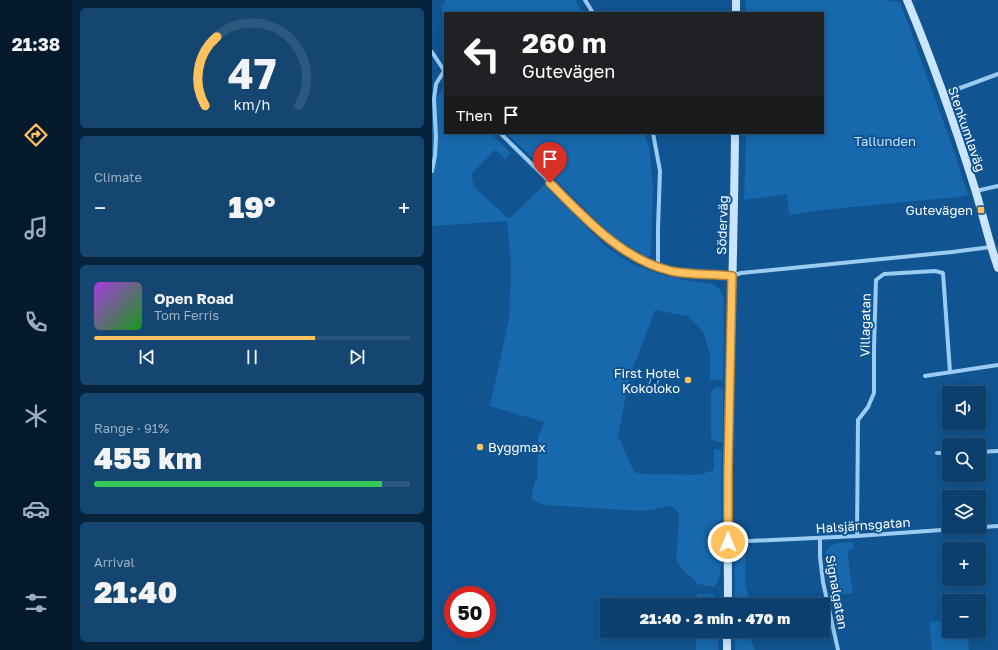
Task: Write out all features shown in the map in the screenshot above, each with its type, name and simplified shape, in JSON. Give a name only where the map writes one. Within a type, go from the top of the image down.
[{"type":"main road","points":[[736,0],[736,12]]},
{"type":"main road","name":"Stenkumlaväg","points":[[907,0],[944,94],[976,191],[998,268]]},
{"type":"main road","name":"Söderväg","points":[[728,598],[728,470],[735,134]]},
{"type":"main road","points":[[727,650],[728,638]]},
{"type":"street","points":[[585,0],[592,12]]},
{"type":"street","points":[[432,52],[444,72],[436,84],[434,99],[436,137],[435,156],[432,171]]},
{"type":"street","points":[[944,94],[998,74]]},
{"type":"street","points":[[501,134],[604,236],[635,257],[670,270],[690,274],[732,276],[741,273],[952,252],[991,246]]},
{"type":"street","points":[[653,134],[660,171],[658,266]]},
{"type":"street","points":[[976,191],[998,186]]},
{"type":"street","name":"Villagatan","points":[[857,536],[858,420],[868,407],[874,394],[876,280],[884,274],[935,271],[943,273],[950,372]]},
{"type":"street","points":[[925,376],[998,365]]},
{"type":"street","points":[[986,452],[998,451]]},
{"type":"street","points":[[937,453],[942,453]]},
{"type":"street","name":"Halsjärnsgatan","points":[[728,542],[857,536],[998,526]]},
{"type":"street","name":"Signalgatan","points":[[820,538],[820,557],[823,582],[838,650]]},
{"type":"green space","points":[[445,0],[575,0],[582,12],[444,12],[444,17],[441,6],[445,4]]},
{"type":"green space","name":"Tallunden","points":[[746,0],[882,0],[900,2],[955,154],[968,196],[822,210],[789,215],[787,194],[744,200],[746,134],[824,134],[824,12],[746,12]]},
{"type":"green space","points":[[444,88],[444,134],[491,134],[511,153],[505,159],[495,150],[471,174],[474,187],[509,219],[544,185],[604,245],[633,264],[656,273],[684,280],[712,284],[721,291],[724,298],[723,380],[710,380],[710,355],[704,334],[698,326],[687,316],[655,310],[629,379],[618,436],[634,472],[642,474],[699,475],[714,470],[714,449],[722,450],[721,565],[719,578],[714,587],[698,584],[681,568],[676,559],[679,513],[671,506],[644,511],[543,505],[531,499],[535,481],[537,480],[538,438],[544,422],[490,406],[509,319],[511,265],[507,221],[432,226],[432,99],[438,96]]},
{"type":"green space","points":[[507,134],[644,134],[649,147],[653,186],[651,255],[646,257],[611,235],[551,175]]},
{"type":"green space","points":[[716,387],[723,388],[723,442],[715,441],[711,437],[711,392]]},
{"type":"green space","points":[[853,542],[854,549],[847,550],[853,593],[832,595],[826,568],[826,552],[830,547],[839,543]]},
{"type":"green space","points":[[746,547],[745,584],[749,598],[735,598],[735,551],[739,548]]},
{"type":"green space","points":[[697,594],[713,594],[715,598],[697,598]]},
{"type":"green space","points":[[942,621],[942,638],[968,638],[969,650],[932,650],[930,622]]},
{"type":"green space","points":[[696,638],[718,638],[718,650],[696,650]]},
{"type":"green space","points":[[735,638],[750,638],[755,650],[735,650]]},
{"type":"shaded area","points":[[654,370],[661,372],[656,387],[649,385]]},
{"type":"place","name":"Gutevägen","points":[[981,210]]},
{"type":"place","name":"First Hotel Kokoloko","points":[[688,380]]},
{"type":"place","name":"Byggmax","points":[[480,447]]},
{"type":"route","points":[[550,183],[604,236],[635,257],[670,270],[690,274],[732,276],[728,542]]}]
